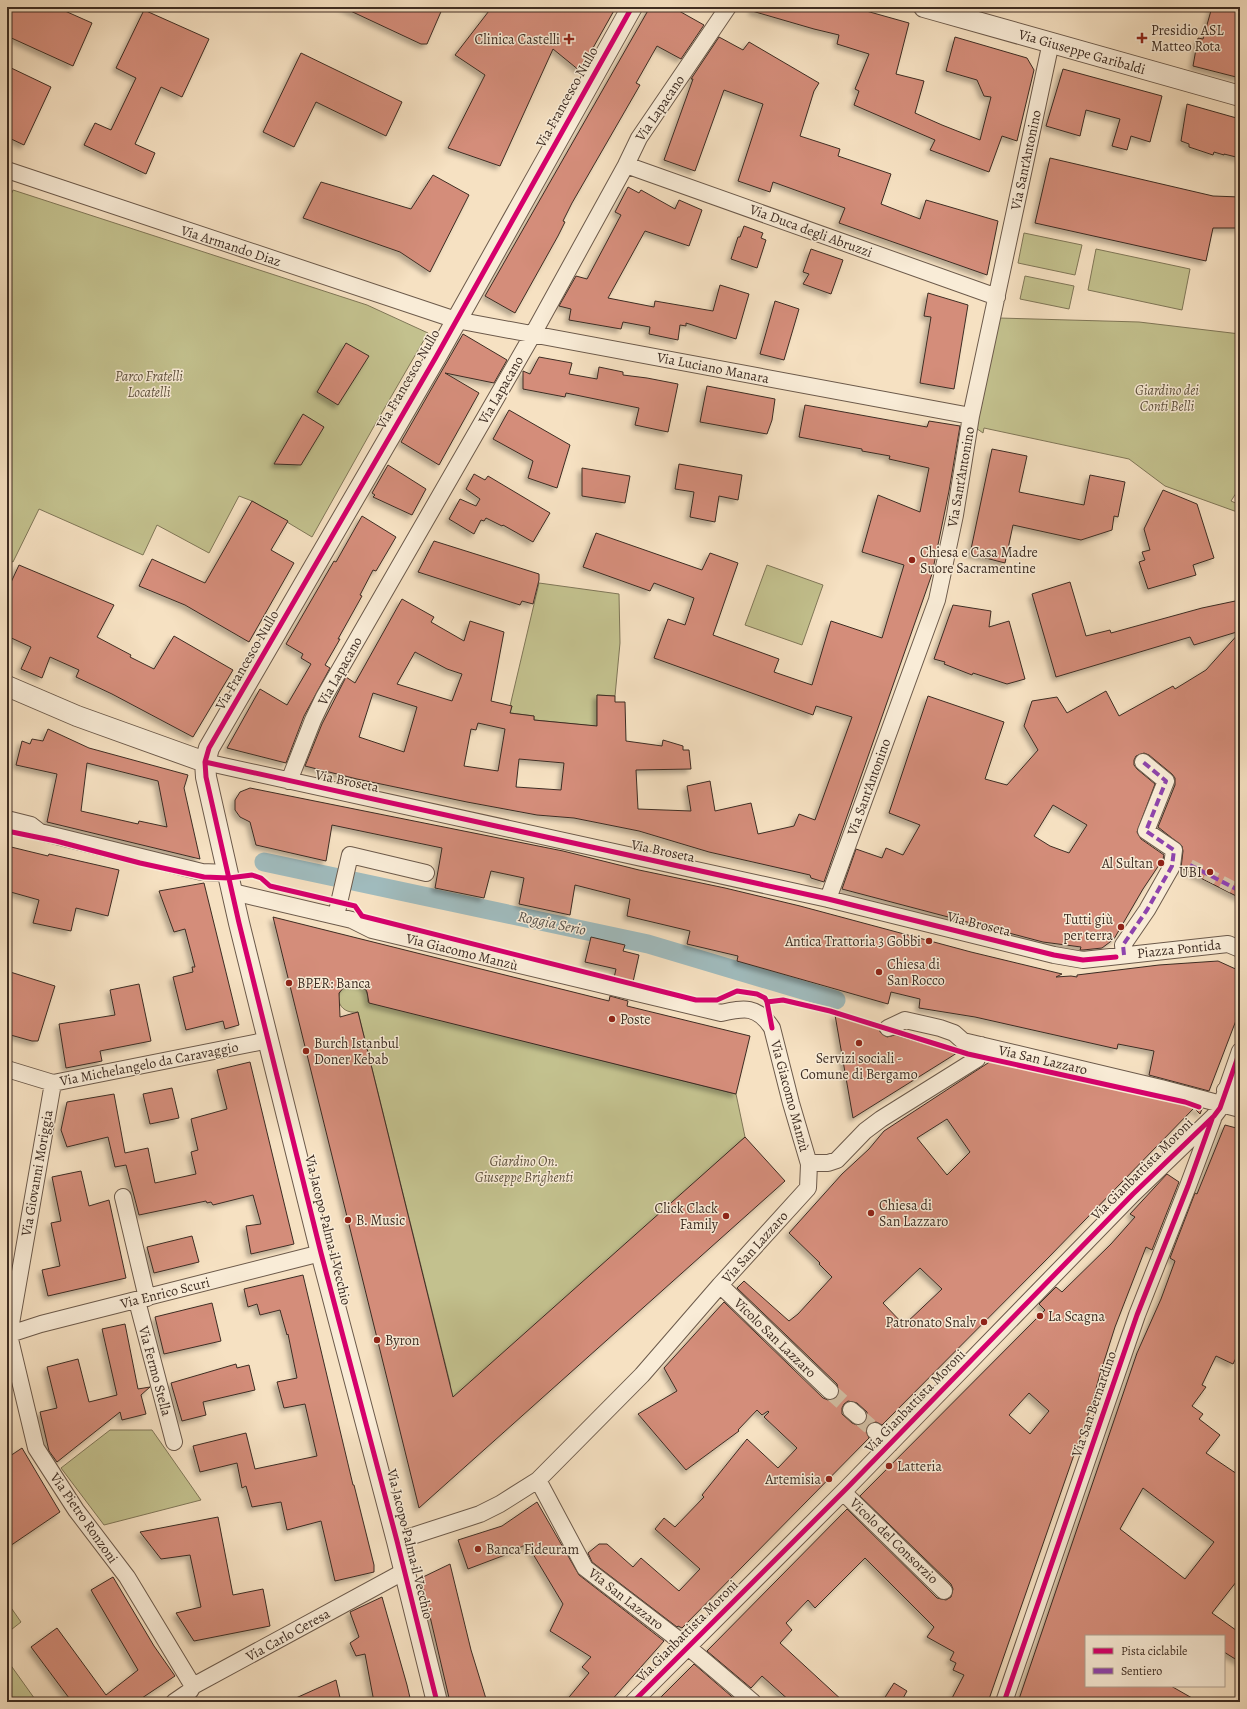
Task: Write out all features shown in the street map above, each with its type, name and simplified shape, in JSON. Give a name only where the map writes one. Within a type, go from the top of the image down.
[{"type":"street","name":"Via Francesco Nullo","points":[[205,762],[209,748],[456,320],[632,7]]},
{"type":"street","name":"Via Lapacano","points":[[288,781],[324,697],[533,334],[626,165],[639,138],[728,7]]},
{"type":"street","name":"Via Giuseppe Garibaldi","points":[[924,7],[1240,96]]},
{"type":"street","name":"Via Sant'Antonino","points":[[828,899],[937,600],[955,515],[971,416],[1051,42]]},
{"type":"street","name":"Via Duca degli Abruzzi","points":[[626,165],[996,297]]},
{"type":"street","name":"Via Armando Diaz","points":[[7,170],[456,320]]},
{"type":"street","name":"Via Luciano Manara","points":[[456,320],[971,416]]},
{"type":"street","name":"Via Broseta","points":[[7,686],[77,716],[205,762],[828,899],[1054,956],[1083,960],[1120,956]]},
{"type":"street","name":"Via Jacopo Palma il Vecchio","points":[[205,762],[206,777],[228,873],[321,1253],[398,1541],[437,1702]]},
{"type":"street","points":[[1120,956],[1123,945],[1147,910],[1172,866],[1174,850],[1146,831],[1166,781],[1143,762]]},
{"type":"street","points":[[7,819],[31,825],[40,832],[202,872],[228,873]]},
{"type":"street","points":[[336,916],[350,855],[426,874]]},
{"type":"street","name":"Via Giacomo Manzù","points":[[233,892],[352,920],[372,930],[721,1014],[743,1009],[758,1012],[766,1019],[772,1028],[791,1102],[810,1164]]},
{"type":"street","name":"Piazza Pontida","points":[[1120,956],[1228,944],[1240,949]]},
{"type":"street","name":"Via San Lazzaro","points":[[888,1028],[905,1020],[940,1028],[954,1033],[963,1041],[1161,1088],[1225,1101],[1240,1109]]},
{"type":"street","name":"Via Michelangelo da Caravaggio","points":[[7,1069],[52,1083],[269,1040]]},
{"type":"street","name":"Via San Lazzaro","points":[[398,1541],[480,1514],[500,1504],[538,1480],[642,1375],[720,1285],[808,1188],[810,1164],[828,1163],[837,1160],[865,1130],[977,1059],[980,1045]]},
{"type":"street","name":"Via San Bernardino","points":[[1004,1702],[1137,1315],[1188,1186],[1225,1101],[1240,1051]]},
{"type":"street","name":"Via Giovanni Moriggia","points":[[8,1335],[52,1083]]},
{"type":"street","name":"Via Gianbattista Moroni","points":[[632,1702],[843,1492],[1225,1101]]},
{"type":"street","name":"Via Fermo Stella","points":[[123,1197],[142,1299],[174,1442]]},
{"type":"street","name":"Via Enrico Scuri","points":[[8,1335],[41,1324],[321,1253]]},
{"type":"street","name":"Vicolo San Lazzaro","points":[[720,1285],[830,1391]]},
{"type":"street","name":"Via Pietro Ronzoni","points":[[8,1335],[36,1448],[76,1510],[127,1577],[195,1693]]},
{"type":"street","points":[[876,1431],[890,1444]]},
{"type":"street","name":"Via San Lazzaro","points":[[538,1480],[585,1568],[688,1647],[753,1702]]},
{"type":"street","name":"Vicolo del Consorzio","points":[[843,1492],[944,1591]]},
{"type":"street","name":"Via Carlo Ceresa","points":[[174,1702],[195,1693],[405,1571]]},
{"type":"green space","name":"Parco Fratelli Locatelli","points":[[13,190],[367,305],[428,333],[312,537],[252,501],[239,496],[209,553],[157,525],[143,555],[39,509],[13,562],[7,559],[7,204]]},
{"type":"green space","points":[[1024,233],[1082,245],[1075,275],[1018,263]]},
{"type":"green space","points":[[1096,249],[1190,269],[1182,310],[1088,290]]},
{"type":"green space","points":[[1025,276],[1074,286],[1069,309],[1020,299]]},
{"type":"green space","name":"Giardino dei Conti Belli","points":[[999,318],[1139,322],[1240,334],[1240,487],[1231,501],[1240,505],[1240,513],[1165,486],[1129,459],[984,428],[983,433],[976,428]]},
{"type":"green space","points":[[767,565],[823,585],[802,645],[745,625]]},
{"type":"green space","points":[[539,583],[619,594],[620,643],[615,696],[597,695],[597,730],[595,726],[534,720],[534,716],[510,713],[512,706],[510,706]]},
{"type":"green space","name":"Giardino On. Giuseppe Brighenti","points":[[350,983],[358,984],[364,988],[367,994],[368,1002],[736,1094],[745,1137],[451,1404],[450,1383],[358,1012],[345,1010],[339,1002],[340,991]]},
{"type":"green space","points":[[110,1430],[152,1430],[201,1500],[104,1525],[61,1468]]},
{"type":"green space","points":[[7,1602],[21,1622],[7,1633]]},
{"type":"green space","points":[[7,1660],[37,1702],[7,1702]]},
{"type":"building","points":[[13,7],[56,7],[92,23],[73,66],[7,36],[7,20]]},
{"type":"building","points":[[342,7],[443,7],[427,44],[421,44]]},
{"type":"building","points":[[492,7],[616,7],[580,71],[553,49],[500,166],[448,148],[485,75],[455,55]]},
{"type":"building","points":[[650,7],[672,7],[704,25],[681,59],[657,46],[636,83],[640,85],[572,203],[563,221],[565,222],[558,236],[515,313],[485,296]]},
{"type":"building","points":[[753,7],[852,7],[909,23],[896,74],[924,81],[915,113],[980,140],[991,97],[984,96],[977,80],[946,71],[955,37],[1027,58],[1034,70],[1017,141],[1002,136],[989,172],[930,150],[935,140],[854,105],[859,91],[855,89],[869,54],[837,44],[839,35],[752,11]]},
{"type":"building","points":[[1212,7],[1240,7],[1240,78],[1193,66],[1198,38],[1203,39]]},
{"type":"building","points":[[144,10],[209,39],[182,97],[161,87],[135,144],[155,153],[146,174],[84,145],[95,123],[111,130],[136,78],[116,68]]},
{"type":"building","points":[[719,37],[743,50],[749,42],[819,83],[814,91],[800,136],[840,149],[838,156],[891,174],[881,204],[920,219],[926,200],[998,221],[987,275],[839,223],[845,208],[773,182],[770,192],[738,181],[763,104],[724,90],[695,171],[664,160],[693,79],[691,79]]},
{"type":"building","points":[[301,53],[402,102],[386,136],[316,102],[294,147],[263,132]]},
{"type":"building","points":[[7,66],[51,87],[24,145],[7,137]]},
{"type":"building","points":[[1063,69],[1162,96],[1150,142],[1131,136],[1127,150],[1112,146],[1120,119],[1086,110],[1080,136],[1046,126]]},
{"type":"building","points":[[1187,104],[1240,119],[1240,158],[1214,152],[1213,155],[1189,147],[1189,144],[1181,141]]},
{"type":"building","points":[[1050,158],[1213,196],[1240,197],[1240,228],[1213,228],[1206,261],[1035,223]]},
{"type":"building","points":[[433,175],[469,195],[430,272],[400,252],[303,218],[321,182],[411,209]]},
{"type":"building","points":[[628,187],[639,193],[641,190],[675,209],[679,200],[702,210],[689,246],[645,231],[608,298],[654,307],[655,301],[713,311],[720,285],[749,294],[736,339],[686,323],[686,326],[680,325],[678,340],[649,334],[650,327],[623,322],[621,329],[569,320],[571,309],[559,306],[576,276],[587,279],[621,215],[615,212]]},
{"type":"building","points":[[744,226],[763,233],[761,238],[766,240],[757,268],[731,259],[738,237],[740,237]]},
{"type":"building","points":[[811,249],[843,260],[831,294],[803,284],[809,274],[803,272]]},
{"type":"building","points":[[928,293],[968,305],[954,389],[920,383],[931,317],[924,316]]},
{"type":"building","points":[[775,301],[799,309],[784,360],[760,354]]},
{"type":"building","points":[[463,334],[507,360],[494,383],[445,373],[479,393],[439,465],[401,442]]},
{"type":"building","points":[[346,343],[369,356],[338,405],[317,392]]},
{"type":"building","points":[[539,357],[572,363],[569,374],[597,379],[599,367],[623,372],[623,375],[678,384],[668,432],[635,425],[639,408],[566,393],[565,397],[523,389],[523,371],[530,374]]},
{"type":"building","points":[[707,386],[775,399],[772,420],[767,434],[700,422]]},
{"type":"building","points":[[805,405],[927,427],[929,421],[960,426],[949,491],[932,574],[824,882],[811,878],[810,875],[709,852],[639,831],[574,818],[537,815],[467,802],[357,779],[305,766],[322,724],[346,677],[355,683],[402,599],[434,617],[431,622],[464,641],[470,621],[504,632],[491,701],[512,706],[510,713],[534,716],[534,720],[597,726],[597,695],[615,696],[615,702],[625,702],[626,741],[662,746],[663,740],[683,746],[683,750],[689,750],[691,769],[636,770],[638,809],[691,811],[687,786],[710,781],[715,811],[751,803],[758,834],[794,826],[799,814],[815,820],[852,717],[816,706],[813,715],[654,658],[668,619],[685,625],[694,598],[654,583],[650,591],[583,567],[596,533],[702,570],[710,553],[738,563],[713,635],[779,659],[774,672],[812,685],[831,621],[882,638],[904,565],[862,552],[878,495],[920,512],[929,468],[889,459],[890,456],[862,451],[862,449],[799,437]],"holes":[[[415,652],[447,669],[462,674],[452,701],[397,684]],[[373,693],[417,707],[404,752],[359,737]],[[478,723],[505,729],[498,771],[464,766],[471,729],[476,730]],[[519,759],[564,763],[561,790],[516,787]]]},
{"type":"building","points":[[509,410],[570,445],[557,488],[528,478],[533,461],[493,439]]},
{"type":"building","points":[[303,414],[324,427],[301,465],[274,464]]},
{"type":"building","points":[[992,449],[1027,456],[1019,492],[1084,505],[1090,475],[1125,482],[1118,517],[1114,516],[1112,530],[1081,540],[1013,525],[1005,563],[970,554]]},
{"type":"building","points":[[679,464],[742,475],[738,500],[719,496],[715,522],[690,517],[694,492],[675,489]]},
{"type":"building","points":[[388,465],[426,489],[412,515],[373,497],[375,495],[372,493]]},
{"type":"building","points":[[582,468],[630,476],[625,503],[582,496]]},
{"type":"building","points":[[474,474],[485,480],[488,476],[550,513],[533,542],[503,525],[502,526],[486,518],[484,521],[481,520],[474,534],[449,519],[460,499],[476,506],[480,499],[466,489]]},
{"type":"building","points":[[1163,490],[1197,504],[1214,558],[1193,565],[1196,575],[1148,589],[1139,562],[1145,560],[1142,552],[1150,550],[1144,529]]},
{"type":"building","points":[[252,501],[288,521],[271,550],[294,563],[249,642],[185,605],[139,586],[152,559],[205,583]]},
{"type":"building","points":[[362,516],[396,537],[376,571],[373,570],[360,595],[362,596],[325,665],[330,668],[304,716],[286,763],[227,748],[260,689],[287,705],[311,664],[301,658],[303,654],[286,644]]},
{"type":"building","points":[[434,541],[539,574],[533,604],[522,601],[520,605],[418,572]]},
{"type":"building","points":[[19,565],[114,605],[97,637],[131,655],[130,657],[154,669],[174,636],[233,670],[193,737],[112,694],[76,677],[79,670],[50,657],[42,678],[21,669],[31,647],[7,636],[7,591]]},
{"type":"building","points":[[1070,582],[1086,636],[1110,630],[1111,633],[1202,608],[1240,600],[1240,631],[1194,645],[1190,637],[1056,677],[1032,594]]},
{"type":"building","points":[[953,605],[991,611],[989,627],[1009,621],[1025,679],[1007,684],[973,673],[972,675],[944,664],[945,662],[934,659]]},
{"type":"building","points":[[1240,632],[1240,898],[1181,868],[1183,851],[1182,846],[1158,827],[1175,785],[1175,778],[1149,755],[1144,753],[1136,756],[1134,765],[1155,784],[1137,832],[1141,839],[1164,855],[1114,939],[1102,948],[1080,950],[1081,947],[1043,942],[842,889],[856,849],[882,858],[886,848],[903,855],[920,825],[889,813],[928,696],[1004,722],[985,779],[1007,785],[1038,750],[1024,726],[1032,701],[1057,697],[1067,713],[1106,691],[1119,716],[1173,686],[1175,689],[1206,670]],"holes":[[[1053,805],[1087,825],[1069,853],[1050,846],[1034,836]]]},
{"type":"building","points":[[48,729],[89,748],[188,775],[184,788],[200,859],[47,822],[57,774],[16,765],[22,741],[30,744],[32,739],[43,741]],"holes":[[[87,763],[158,781],[167,827],[139,821],[138,824],[81,811]]]},
{"type":"building","points":[[250,788],[563,851],[639,870],[725,888],[1062,974],[1056,977],[1077,977],[1077,975],[1159,965],[1218,961],[1240,971],[1240,1010],[1209,1091],[1149,1075],[1154,1051],[1118,1044],[1117,1049],[975,1017],[919,1008],[920,999],[891,992],[888,1004],[737,961],[738,956],[687,944],[690,931],[627,916],[630,899],[575,885],[570,915],[519,904],[524,878],[491,871],[484,898],[435,888],[442,848],[332,825],[326,861],[256,845],[250,822],[240,817],[235,810],[235,800],[240,792]]},
{"type":"building","points":[[7,846],[119,870],[108,916],[76,908],[71,931],[33,923],[39,900],[7,891]]},
{"type":"building","points":[[204,883],[239,1025],[225,1029],[223,1021],[186,1030],[173,977],[193,972],[192,967],[195,967],[185,929],[174,932],[159,891]]},
{"type":"building","points":[[273,917],[609,1001],[610,996],[628,1001],[627,1006],[750,1036],[736,1094],[369,1003],[364,986],[358,984],[350,983],[346,985],[339,993],[340,1017],[358,1012],[453,1397],[745,1137],[785,1181],[419,1508]]},
{"type":"building","points":[[591,937],[625,945],[623,951],[639,955],[633,982],[614,978],[616,969],[585,962]]},
{"type":"building","points":[[7,971],[55,986],[38,1041],[32,1041],[7,1034]]},
{"type":"building","points":[[139,984],[151,1041],[100,1051],[102,1061],[66,1068],[59,1024],[115,1015],[110,990]]},
{"type":"building","points":[[835,1015],[879,1025],[880,1032],[887,1037],[895,1035],[957,1053],[853,1118]]},
{"type":"building","points":[[991,1061],[1108,1087],[1109,1085],[1202,1109],[1200,1114],[1194,1108],[882,1425],[876,1422],[868,1425],[866,1430],[869,1438],[682,1628],[677,1627],[592,1562],[588,1553],[599,1544],[607,1544],[633,1567],[641,1558],[679,1591],[700,1569],[655,1529],[664,1518],[675,1527],[704,1497],[702,1495],[747,1439],[778,1468],[797,1448],[764,1417],[769,1412],[768,1411],[762,1415],[757,1410],[738,1430],[739,1431],[686,1470],[638,1414],[677,1391],[664,1368],[724,1302],[823,1398],[828,1400],[837,1398],[839,1393],[837,1384],[737,1288],[744,1281],[789,1321],[798,1314],[832,1277],[819,1264],[820,1263],[789,1233],[842,1174],[869,1149],[884,1131]],"holes":[[[947,1119],[970,1152],[947,1175],[917,1138]],[[920,1268],[942,1289],[904,1325],[883,1303]],[[848,1401],[857,1403],[867,1412],[867,1418],[862,1425],[852,1423],[842,1414],[844,1404]]]},
{"type":"building","points":[[250,1062],[294,1244],[251,1254],[246,1226],[261,1224],[253,1195],[213,1205],[211,1202],[207,1203],[206,1201],[139,1215],[126,1165],[115,1167],[108,1137],[67,1147],[61,1130],[67,1102],[114,1094],[125,1153],[148,1148],[155,1183],[196,1174],[191,1152],[198,1150],[191,1119],[227,1109],[217,1070]]},
{"type":"building","points":[[172,1088],[179,1118],[150,1124],[143,1094]]},
{"type":"building","points":[[1225,1125],[1240,1129],[1240,1350],[1233,1364],[1216,1356],[1202,1385],[1206,1387],[1192,1406],[1203,1414],[1199,1419],[1220,1435],[1206,1453],[1240,1476],[1240,1577],[1212,1613],[1240,1633],[1240,1662],[1225,1653],[1225,1635],[1085,1635],[1085,1687],[1173,1687],[1199,1702],[1018,1702],[1137,1353],[1161,1299],[1175,1261],[1170,1258],[1195,1193],[1197,1194]],"holes":[[[1143,1488],[1214,1542],[1185,1579],[1120,1529]]]},
{"type":"building","points":[[81,1171],[89,1206],[109,1200],[126,1278],[48,1296],[42,1270],[60,1266],[51,1223],[61,1221],[52,1177]]},
{"type":"building","points":[[1167,1174],[1179,1182],[1152,1250],[1146,1247],[1115,1327],[1092,1403],[988,1702],[950,1702],[964,1675],[953,1670],[956,1663],[950,1660],[954,1652],[927,1637],[934,1627],[865,1558],[815,1608],[808,1600],[786,1623],[792,1630],[780,1643],[844,1702],[791,1702],[762,1676],[751,1688],[707,1651],[847,1509],[937,1598],[946,1600],[951,1597],[953,1589],[951,1584],[860,1496],[1045,1310],[1039,1304],[1056,1287],[1062,1292],[1111,1244],[1135,1217],[1130,1214]],"holes":[[[1029,1393],[1049,1411],[1030,1434],[1009,1415]]]},
{"type":"building","points":[[192,1236],[199,1262],[154,1273],[147,1247]]},
{"type":"building","points":[[303,1275],[353,1485],[374,1565],[374,1572],[335,1581],[321,1521],[287,1530],[281,1502],[252,1507],[246,1486],[242,1488],[237,1463],[200,1472],[193,1446],[246,1433],[255,1469],[317,1456],[305,1404],[284,1408],[277,1382],[297,1378],[288,1334],[287,1335],[280,1310],[260,1315],[257,1304],[248,1307],[244,1289]]},
{"type":"building","points":[[212,1303],[221,1341],[164,1354],[155,1317]]},
{"type":"building","points":[[125,1324],[138,1389],[150,1387],[141,1395],[146,1414],[122,1420],[120,1412],[57,1462],[49,1451],[40,1412],[57,1408],[47,1367],[78,1359],[89,1402],[117,1395],[102,1329]]},
{"type":"building","points":[[236,1364],[237,1368],[249,1365],[255,1390],[203,1402],[206,1415],[182,1421],[171,1383]]},
{"type":"building","points":[[22,1448],[60,1512],[7,1548],[7,1458]]},
{"type":"building","points":[[537,1502],[579,1575],[664,1641],[610,1702],[565,1702],[589,1673],[582,1667],[591,1657],[550,1631],[563,1604],[527,1544],[505,1555],[468,1569],[458,1540],[502,1526]]},
{"type":"building","points":[[218,1517],[233,1595],[263,1589],[270,1626],[194,1641],[176,1613],[201,1607],[190,1555],[161,1559],[140,1532]]},
{"type":"building","points":[[450,1564],[471,1650],[487,1702],[450,1702],[421,1578]]},
{"type":"building","points":[[113,1577],[154,1646],[175,1676],[136,1702],[72,1702],[31,1647],[57,1628],[106,1695],[138,1670],[91,1590]]},
{"type":"building","points":[[382,1597],[411,1702],[374,1702],[365,1654],[356,1656],[350,1643],[359,1637],[350,1612]]},
{"type":"building","points":[[694,1664],[738,1702],[656,1702]]},
{"type":"building","points":[[336,1680],[341,1702],[287,1702]]},
{"type":"building","points":[[894,1683],[907,1691],[901,1702],[882,1702]]},
{"type":"waterway","name":"Roggia Serio","points":[[264,862],[648,944],[836,1000]]},
{"type":"tunnel","points":[[1190,865],[1240,891]]},
{"type":"tunnel","points":[[830,1391],[851,1410]]},
{"type":"tunnel","points":[[858,1416],[875,1431]]},
{"type":"marked path","points":[[1124,955],[1123,945],[1147,910],[1172,866],[1174,850],[1146,831],[1166,781],[1143,762]]},
{"type":"marked path","points":[[1190,865],[1240,891]]},
{"type":"cycle path","points":[[437,1702],[397,1541],[321,1253],[239,923],[206,777],[205,762],[209,748],[436,357],[632,7]]},
{"type":"cycle path","points":[[205,762],[828,899],[1054,955],[1083,960],[1116,957]]},
{"type":"cycle path","points":[[7,831],[56,841],[140,863],[204,877],[229,878],[252,875],[261,878],[270,886],[355,906],[362,916],[696,1000],[717,1000],[737,991],[757,994],[765,998],[767,1002],[772,1028]]},
{"type":"cycle path","points":[[767,1002],[783,1000],[830,1011],[968,1054],[1185,1102],[1199,1107]]},
{"type":"cycle path","points":[[633,1702],[847,1488],[1133,1194],[1214,1116],[1220,1108],[1240,1051]]},
{"type":"cycle path","points":[[1004,1702],[1137,1315],[1188,1186],[1212,1119]]},
{"type":"place","name":"Presidio ASL Matteo Rota","points":[[1142,38]]},
{"type":"place","name":"Clinica Castelli","points":[[569,39]]},
{"type":"place","name":"Chiesa e Casa Madre Suore Sacramentine","points":[[912,560]]},
{"type":"place","name":"Al Sultan","points":[[1161,863]]},
{"type":"place","name":"UBI","points":[[1210,872]]},
{"type":"place","name":"Tutti giù per terra","points":[[1121,927]]},
{"type":"place","name":"Antica Trattoria 3 Gobbi","points":[[929,941]]},
{"type":"place","name":"Chiesa di San Rocco","points":[[879,972]]},
{"type":"place","name":"BPER: Banca","points":[[289,983]]},
{"type":"place","name":"Poste","points":[[612,1019]]},
{"type":"place","name":"Servizi sociali - Comune di Bergamo","points":[[859,1043]]},
{"type":"place","name":"Burch Istanbul Doner Kebab","points":[[306,1051]]},
{"type":"place","name":"Chiesa di San Lazzaro","points":[[871,1213]]},
{"type":"place","name":"Click Clack Family","points":[[726,1216]]},
{"type":"place","name":"B. Music","points":[[348,1220]]},
{"type":"place","name":"La Scagna","points":[[1040,1316]]},
{"type":"place","name":"Patronato Snalv","points":[[984,1322]]},
{"type":"place","name":"Byron","points":[[377,1340]]},
{"type":"place","name":"Latteria","points":[[889,1466]]},
{"type":"place","name":"Artemisia","points":[[829,1479]]},
{"type":"place","name":"Banca Fideuram","points":[[478,1549]]}]
